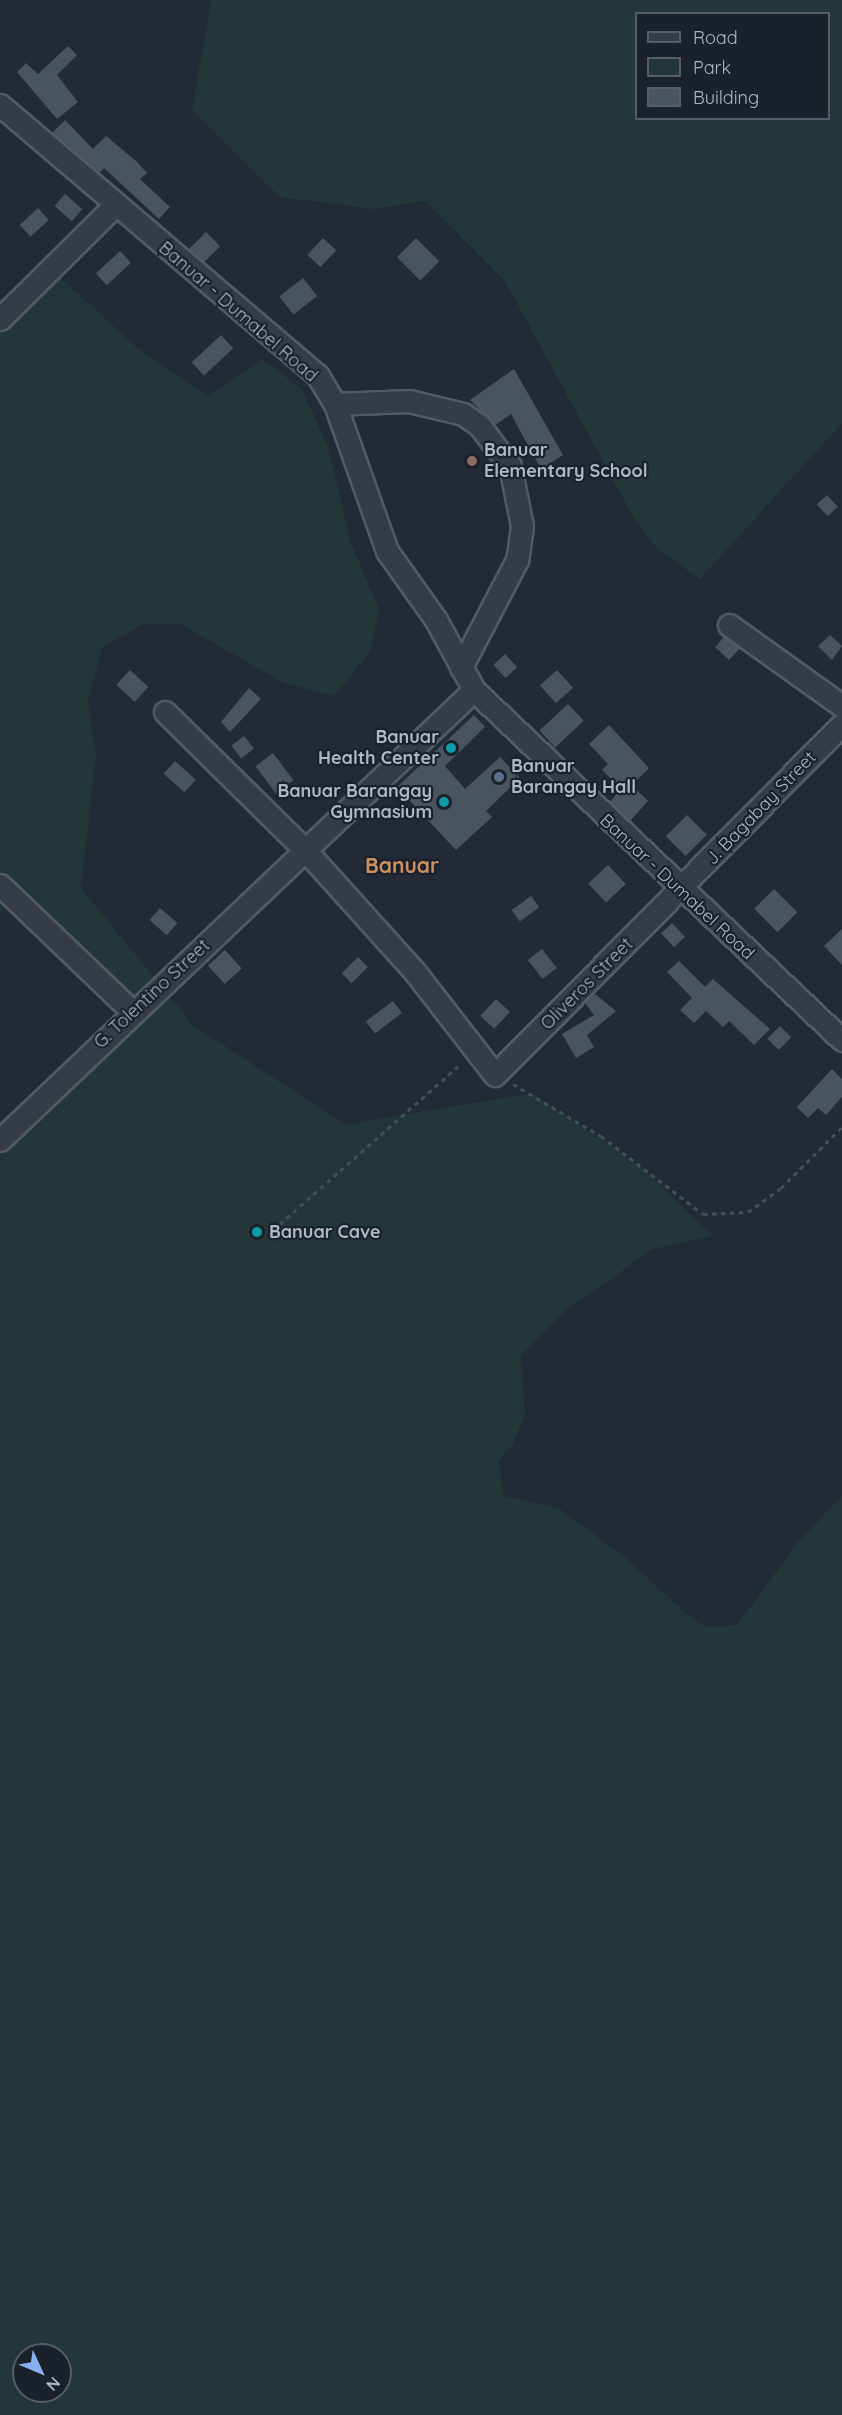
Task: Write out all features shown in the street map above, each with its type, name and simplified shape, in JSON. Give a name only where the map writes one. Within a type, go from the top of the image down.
[{"type":"street","name":"Banuar - Dumabel Road","points":[[0,105],[114,206],[297,357],[335,404],[387,551],[474,690],[680,892],[842,1040]]},
{"type":"street","points":[[0,319],[114,206]]},
{"type":"street","points":[[335,404],[409,401],[463,414],[479,425],[510,466],[522,526],[518,560],[461,667]]},
{"type":"street","points":[[729,625],[842,706]]},
{"type":"street","name":"G. Tolentino Street","points":[[0,1140],[131,1011],[307,852],[474,690]]},
{"type":"street","points":[[165,712],[307,852],[415,972],[495,1075]]},
{"type":"street","name":"J. Bagabay Street","points":[[680,892],[842,724]]},
{"type":"street","points":[[0,885],[131,1011]]},
{"type":"street","name":"Oliveros Street","points":[[495,1075],[680,892]]},
{"type":"path","points":[[273,1230],[475,1052]]},
{"type":"path","points":[[495,1075],[553,1103],[703,1214],[748,1212],[782,1188],[842,1127]]},
{"type":"green space","points":[[211,0],[842,0],[842,423],[700,579],[659,550],[636,522],[505,281],[424,201],[374,209],[280,197],[192,111]]},
{"type":"green space","points":[[51,269],[135,346],[208,396],[263,360],[302,389],[329,449],[350,540],[379,610],[370,652],[334,696],[284,683],[180,624],[144,624],[102,647],[88,701],[96,755],[81,888],[193,1025],[345,1125],[532,1093],[644,1169],[713,1236],[653,1249],[564,1312],[521,1356],[525,1415],[512,1446],[499,1460],[503,1496],[558,1508],[621,1554],[696,1622],[709,1627],[737,1625],[799,1541],[842,1496],[842,2415],[0,2415],[0,1140],[131,1011],[13,900],[0,914],[0,319]]},
{"type":"building","points":[[68,46],[77,55],[57,75],[78,102],[57,119],[17,72],[26,63],[38,74]]},
{"type":"building","points":[[65,120],[93,149],[106,136],[136,161],[147,173],[140,179],[170,207],[159,219],[104,168],[99,173],[52,133]]},
{"type":"building","points":[[65,194],[82,209],[72,221],[55,206]]},
{"type":"building","points":[[38,208],[49,220],[31,237],[20,225]]},
{"type":"building","points":[[206,232],[220,246],[202,264],[188,250]]},
{"type":"building","points":[[323,238],[336,250],[320,267],[307,255]]},
{"type":"building","points":[[416,238],[439,261],[420,280],[397,257]]},
{"type":"building","points":[[120,251],[131,263],[107,285],[96,274]]},
{"type":"building","points":[[303,278],[317,296],[294,315],[279,296]]},
{"type":"building","points":[[221,335],[233,348],[204,375],[192,362]]},
{"type":"building","points":[[514,369],[563,455],[541,469],[511,414],[495,425],[470,400]]},
{"type":"building","points":[[827,495],[838,507],[828,516],[817,505]]},
{"type":"building","points":[[830,635],[842,646],[832,660],[818,646]]},
{"type":"building","points":[[724,637],[740,648],[729,660],[715,647]]},
{"type":"building","points":[[505,654],[517,667],[506,678],[493,665]]},
{"type":"building","points":[[130,670],[148,687],[135,702],[116,685]]},
{"type":"building","points":[[557,670],[573,688],[556,703],[540,685]]},
{"type":"building","points":[[249,688],[261,699],[230,732],[221,722]]},
{"type":"building","points":[[568,704],[584,721],[555,747],[539,731]]},
{"type":"building","name":"Banuar Barangay Gymnasium","points":[[474,715],[485,727],[445,766],[465,789],[500,757],[520,778],[486,811],[492,817],[456,850],[397,787]]},
{"type":"building","points":[[609,725],[649,768],[632,785],[648,801],[630,821],[610,802],[621,789],[602,770],[608,764],[589,744]]},
{"type":"building","points":[[244,736],[254,749],[241,758],[231,746]]},
{"type":"building","points":[[273,753],[293,780],[276,793],[255,766]]},
{"type":"building","points":[[175,761],[196,780],[184,792],[164,774]]},
{"type":"building","points":[[687,815],[707,835],[686,856],[666,836]]},
{"type":"building","points":[[608,865],[626,884],[606,902],[588,883]]},
{"type":"building","points":[[774,889],[797,912],[778,932],[754,909]]},
{"type":"building","points":[[531,896],[539,907],[520,921],[512,910]]},
{"type":"building","points":[[160,908],[177,923],[167,935],[150,920]]},
{"type":"building","points":[[672,923],[685,937],[674,947],[661,933]]},
{"type":"building","points":[[842,929],[842,965],[824,946]]},
{"type":"building","points":[[542,949],[557,968],[543,979],[528,960]]},
{"type":"building","points":[[225,950],[242,969],[225,984],[208,965]]},
{"type":"building","points":[[358,957],[368,967],[352,983],[342,973]]},
{"type":"building","points":[[679,961],[705,987],[713,979],[770,1029],[754,1045],[729,1021],[723,1027],[706,1011],[694,1023],[680,1010],[692,998],[667,972]]},
{"type":"building","points":[[595,994],[616,1011],[587,1035],[594,1047],[576,1058],[562,1034],[594,1015],[585,1003]]},
{"type":"building","points":[[496,999],[510,1012],[494,1029],[480,1016]]},
{"type":"building","points":[[393,1001],[402,1013],[375,1033],[366,1021]]},
{"type":"building","points":[[780,1026],[791,1037],[779,1050],[767,1039]]},
{"type":"building","points":[[832,1069],[842,1079],[842,1097],[826,1115],[818,1108],[808,1118],[797,1107]]},
{"type":"place","name":"Banuar Elementary School","points":[[472,461]]},
{"type":"place","name":"Banuar Health Center","points":[[451,748]]},
{"type":"place","name":"Banuar Barangay Hall","points":[[499,777]]},
{"type":"place","name":"Banuar Barangay Gymnasium","points":[[444,802]]},
{"type":"place","name":"Banuar Cave","points":[[257,1232]]},
{"type":"district","name":"Banuar","points":[[402,865]]}]
